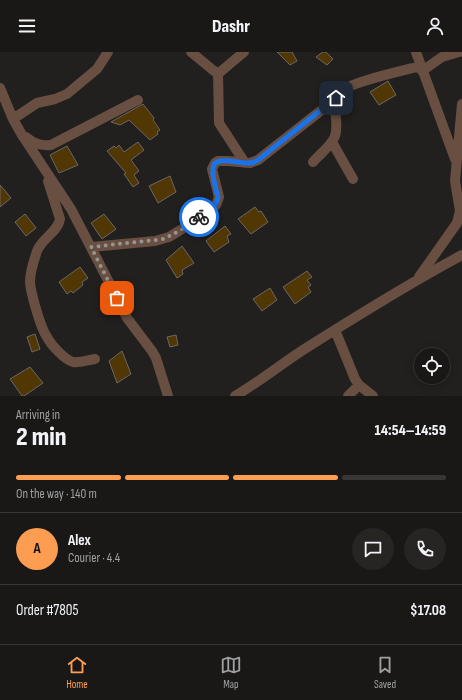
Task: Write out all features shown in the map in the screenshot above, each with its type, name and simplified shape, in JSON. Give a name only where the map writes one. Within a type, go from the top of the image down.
[{"type":"street","points":[[13,119],[37,103],[67,94],[97,69],[108,52]]},
{"type":"street","points":[[191,52],[218,73]]},
{"type":"street","points":[[218,73],[244,52]]},
{"type":"street","points":[[416,52],[462,178]]},
{"type":"street","points":[[91,247],[155,241],[168,237],[188,226],[216,205],[218,197],[212,169],[218,161],[250,163],[258,160],[336,98],[342,90],[348,87],[422,68],[442,57],[459,52]]},
{"type":"street","points":[[218,73],[219,123],[245,163]]},
{"type":"street","points":[[0,88],[13,119],[22,135],[71,209],[127,318],[149,346],[156,358],[168,396]]},
{"type":"street","points":[[313,162],[332,142],[337,130],[336,98]]},
{"type":"street","points":[[22,135],[33,143],[43,146],[51,145],[138,100]]},
{"type":"street","points":[[418,279],[459,218],[460,211],[455,181],[462,104]]},
{"type":"street","points":[[332,142],[353,179]]},
{"type":"street","points":[[45,170],[60,219],[58,226],[44,240],[37,252],[31,274],[31,290],[43,331],[47,338],[63,356],[73,362],[95,359]]},
{"type":"street","points":[[235,396],[254,385],[335,330],[418,279],[462,255]]},
{"type":"street","points":[[335,330],[359,385],[373,396]]},
{"type":"street","points":[[348,396],[359,385]]},
{"type":"building","points":[[277,52],[292,52],[297,61],[290,65]]},
{"type":"building","points":[[323,52],[326,52],[333,59],[327,65],[316,57]]},
{"type":"building","points":[[388,81],[396,95],[379,105],[370,92]]},
{"type":"building","points":[[143,104],[154,118],[153,120],[160,130],[157,132],[158,134],[150,140],[129,120],[120,125],[111,122]]},
{"type":"building","points":[[138,142],[144,150],[131,160],[139,171],[134,175],[139,183],[133,187],[124,174],[126,173],[107,151],[114,146],[116,148],[119,145],[124,152]]},
{"type":"building","points":[[67,146],[78,165],[59,173],[50,155]]},
{"type":"building","points":[[170,176],[176,192],[158,203],[149,186]]},
{"type":"building","points":[[0,185],[11,198],[0,207]]},
{"type":"building","points":[[255,207],[259,212],[261,211],[268,222],[251,234],[238,219]]},
{"type":"building","points":[[25,214],[36,228],[26,236],[15,222]]},
{"type":"building","points":[[104,214],[116,229],[102,239],[91,223]]},
{"type":"building","points":[[225,226],[231,234],[227,236],[229,242],[214,252],[206,241]]},
{"type":"building","points":[[182,246],[194,263],[182,270],[183,274],[177,278],[166,260]]},
{"type":"building","points":[[80,267],[88,278],[82,282],[83,285],[73,293],[71,291],[67,294],[59,282]]},
{"type":"building","points":[[307,271],[312,277],[307,280],[311,285],[308,287],[311,292],[295,304],[283,287]]},
{"type":"building","points":[[270,288],[277,300],[262,311],[253,299]]},
{"type":"building","points":[[35,334],[40,349],[32,352],[27,337]]},
{"type":"building","points":[[176,335],[178,345],[170,347],[167,337]]},
{"type":"building","points":[[122,351],[131,374],[117,383],[109,361]]},
{"type":"building","points":[[30,367],[43,383],[22,396],[10,379]]},
{"type":"way so far","points":[[117,298],[91,247],[164,239],[188,226],[199,217]]},
{"type":"route","points":[[199,217],[218,202],[212,169],[215,163],[218,161],[250,163],[258,160],[336,98]]}]
